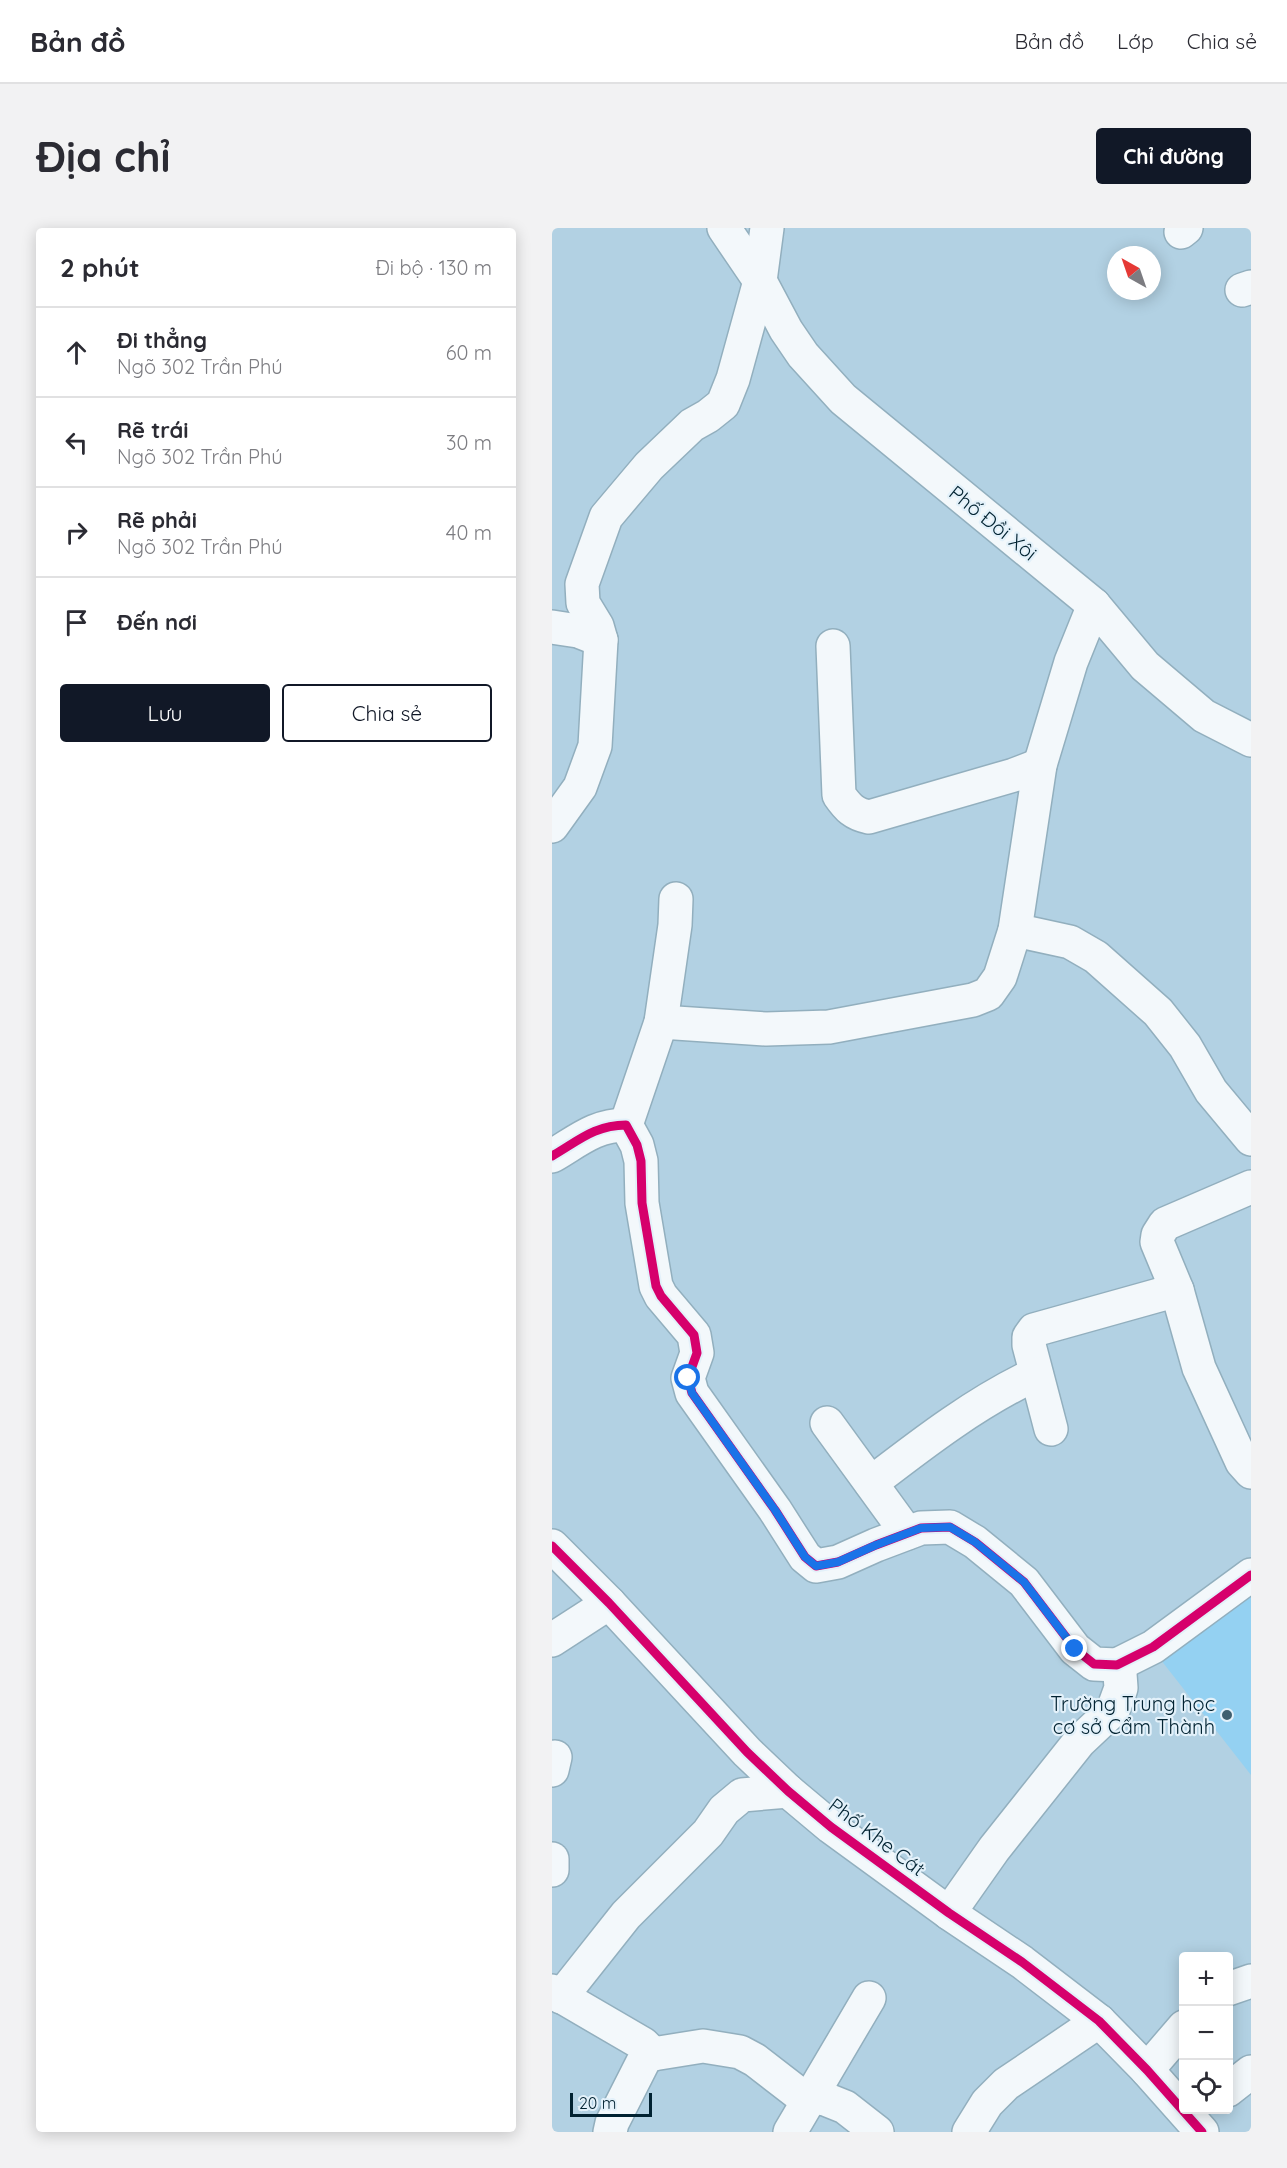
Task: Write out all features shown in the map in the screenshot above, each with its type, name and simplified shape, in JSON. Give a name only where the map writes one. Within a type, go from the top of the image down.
[{"type":"street","name":"Phố Đồi Xôi","points":[[724,228],[760,282],[786,330],[803,355],[843,399],[1094,605],[1145,666],[1204,716],[1251,740]]},
{"type":"street","points":[[552,826],[580,787],[595,746],[601,640],[597,626],[583,603],[582,585],[606,517],[649,466],[692,425],[723,404],[733,379],[760,282],[767,228]]},
{"type":"street","points":[[661,1022],[766,1029],[829,1027],[973,1000],[988,994],[1000,977],[1015,930],[1040,765],[1071,662],[1094,605]]},
{"type":"street","points":[[552,627],[578,631],[601,640]]},
{"type":"street","points":[[833,646],[839,795],[855,814],[869,817],[1014,775],[1040,765]]},
{"type":"street","points":[[676,899],[675,925],[661,1022],[626,1125],[637,1145],[641,1161],[642,1203],[656,1286],[661,1296],[694,1335],[697,1353],[688,1378],[692,1393],[775,1510],[805,1557],[816,1566],[838,1562],[921,1528],[950,1527],[975,1542],[1024,1582],[1075,1649],[1094,1664],[1117,1665],[1154,1647],[1251,1575]]},
{"type":"street","points":[[1015,930],[1070,942],[1096,957],[1158,1012],[1185,1046],[1210,1091],[1251,1139]]},
{"type":"street","points":[[552,1156],[596,1130],[609,1125],[626,1125]]},
{"type":"street","points":[[1251,1187],[1165,1224],[1156,1242],[1177,1290],[1198,1368],[1242,1462],[1251,1472]]},
{"type":"street","points":[[1051,1429],[1029,1345],[1029,1337],[1034,1330],[1177,1290]]},
{"type":"street","points":[[871,1483],[940,1431],[1006,1388],[1036,1374]]},
{"type":"street","points":[[827,1423],[908,1533]]},
{"type":"street","name":"Phố Khe Cát","points":[[552,1546],[609,1603],[747,1752],[788,1791],[831,1827],[949,1913],[1022,1962],[1099,2021],[1199,2120]]},
{"type":"street","points":[[552,1640],[609,1603]]},
{"type":"street","points":[[949,1913],[994,1849],[1079,1742],[1113,1710],[1121,1688],[1117,1665]]},
{"type":"street","points":[[653,2054],[643,2044],[556,1994],[626,1915],[708,1833],[724,1810],[742,1795],[788,1791]]},
{"type":"street","points":[[552,1859],[552,1870]]},
{"type":"street","points":[[1233,1987],[1251,1981]]},
{"type":"street","points":[[790,2132],[869,1998]]},
{"type":"street","points":[[969,2132],[987,2103],[1006,2084],[1099,2021]]},
{"type":"street","points":[[1147,2070],[1179,2033]]},
{"type":"street","points":[[610,2132],[612,2123],[645,2058],[653,2054],[703,2046],[740,2052],[755,2060],[788,2087],[800,2094],[825,2099],[845,2107],[877,2132]]},
{"type":"street","points":[[1233,2086],[1251,2072]]},
{"type":"shaded area","name":"Trường Trung học cơ sở Cẩm Thành","points":[[1251,1586],[1251,1775],[1157,1655]]},
{"type":"cycle path","points":[[552,1156],[596,1131],[626,1125],[637,1145],[641,1161],[642,1203],[656,1286],[661,1296],[694,1335],[697,1353],[688,1378],[692,1393],[775,1510],[805,1557],[816,1566],[838,1562],[921,1528],[950,1527],[975,1542],[1024,1582],[1075,1649],[1094,1664],[1117,1665],[1153,1647],[1251,1575]]},
{"type":"cycle path","points":[[552,1546],[609,1603],[747,1752],[788,1791],[831,1827],[949,1913],[1022,1962],[1099,2021],[1147,2070],[1202,2132]]},
{"type":"place","name":"Trường Trung học cơ sở Cẩm Thành","points":[[1227,1715]]},
{"type":"route","points":[[688,1378],[692,1393],[775,1510],[805,1557],[816,1566],[838,1562],[921,1528],[950,1527],[975,1542],[1024,1582],[1075,1649]]}]
